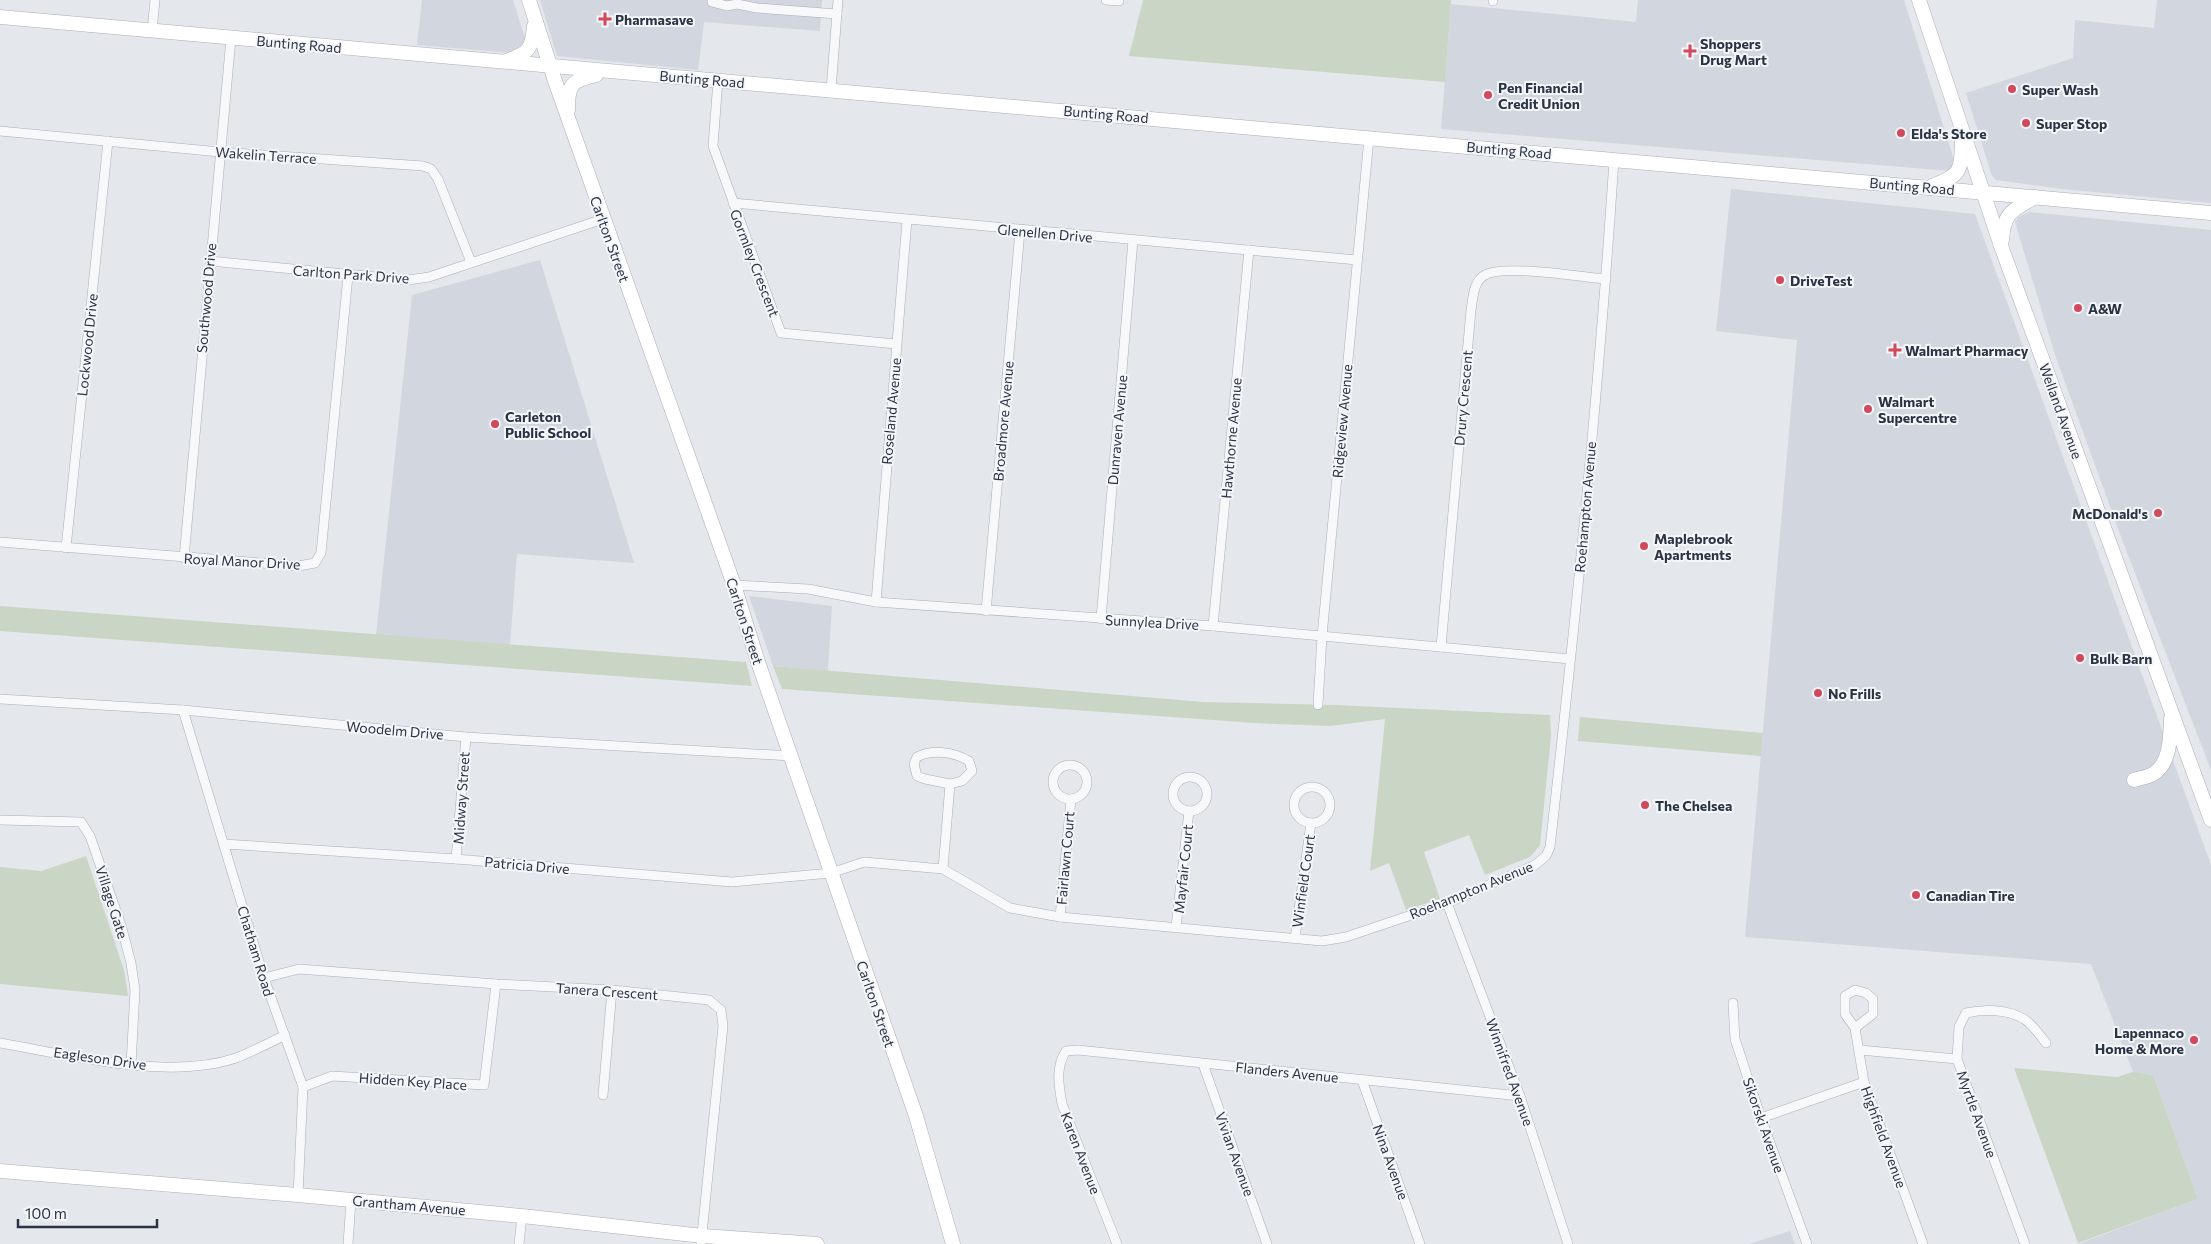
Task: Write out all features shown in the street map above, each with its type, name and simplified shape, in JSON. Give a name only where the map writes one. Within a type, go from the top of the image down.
[{"type":"main road","name":"Carlton Street","points":[[529,0],[603,219],[734,585],[790,756],[916,1116],[953,1244]]},
{"type":"main road","name":"Welland Avenue","points":[[1919,0],[2001,246],[2172,715],[2205,787],[2211,820]]},
{"type":"main road","name":"Bunting Road","points":[[0,17],[2211,213]]},
{"type":"main road","points":[[503,62],[524,55],[532,44],[535,19]]},
{"type":"main road","points":[[569,121],[568,94],[571,85],[579,79],[608,72]]},
{"type":"main road","points":[[1927,188],[1952,178],[1957,173],[1962,162],[1962,131]]},
{"type":"main road","points":[[2001,246],[2003,222],[2014,209],[2035,197]]},
{"type":"main road","points":[[2134,780],[2153,774],[2162,766],[2169,746],[2172,715]]},
{"type":"main road","name":"Grantham Avenue","points":[[0,1171],[298,1195],[522,1216],[702,1240],[817,1244]]},
{"type":"street","points":[[152,31],[155,0]]},
{"type":"street","points":[[712,0],[712,2],[727,6],[737,4],[837,14]]},
{"type":"street","points":[[789,10],[790,0]]},
{"type":"street","points":[[831,90],[838,0]]},
{"type":"street","points":[[1106,0],[1119,1]]},
{"type":"street","name":"Southwood Drive","points":[[184,558],[231,38]]},
{"type":"street","name":"Gormley Crescent","points":[[718,80],[713,146],[781,333],[896,344]]},
{"type":"street","name":"Wakelin Terrace","points":[[0,131],[220,152],[423,166],[431,170],[438,179],[471,262]]},
{"type":"street","name":"Ridgeview Avenue","points":[[1318,705],[1322,636],[1369,138]]},
{"type":"street","name":"Lockwood Drive","points":[[66,548],[108,141]]},
{"type":"street","name":"Roehampton Avenue","points":[[831,873],[864,862],[943,869],[1010,908],[1060,917],[1322,941],[1346,937],[1447,902],[1535,865],[1546,856],[1550,847],[1570,659],[1606,279],[1614,160]]},
{"type":"street","name":"Glenellen Drive","points":[[733,203],[1020,231],[1357,260]]},
{"type":"street","name":"Carlton Park Drive","points":[[210,261],[348,276],[408,280],[429,277],[603,219]]},
{"type":"street","name":"Roseland Avenue","points":[[876,602],[907,220]]},
{"type":"street","name":"Broadmore Avenue","points":[[986,611],[1020,231]]},
{"type":"street","name":"Dunraven Avenue","points":[[1101,619],[1134,240]]},
{"type":"street","name":"Hawthorne Avenue","points":[[1213,626],[1249,250]]},
{"type":"street","name":"Drury Crescent","points":[[1442,647],[1471,310],[1475,287],[1485,274],[1503,270],[1606,279]]},
{"type":"street","name":"Royal Manor Drive","points":[[0,542],[298,566],[315,563],[321,553],[348,276]]},
{"type":"street","name":"Sunnylea Drive","points":[[734,585],[808,589],[876,602],[1213,626],[1570,659]]},
{"type":"street","name":"Woodelm Drive","points":[[0,699],[183,710],[466,737],[790,756]]},
{"type":"street","name":"Chatham Road","points":[[183,710],[264,978],[303,1087],[298,1195]]},
{"type":"street","name":"Midway Street","points":[[456,859],[466,737]]},
{"type":"street","points":[[926,753],[958,754],[969,761],[972,771],[962,781],[950,784],[918,776],[914,764],[917,757],[926,753]]},
{"type":"street","points":[[943,869],[950,784]]},
{"type":"street","name":"Winfield Court","points":[[1307,788],[1318,788],[1326,795],[1330,806],[1329,811],[1322,820],[1311,823],[1306,822],[1297,815],[1294,805],[1298,795],[1307,788]]},
{"type":"street","name":"Fairlawn Court","points":[[1060,917],[1071,799]]},
{"type":"street","name":"Mayfair Court","points":[[1176,927],[1189,811]]},
{"type":"street","name":"Village Gate","points":[[0,820],[81,822],[90,836],[121,925],[131,962],[135,990],[132,1065]]},
{"type":"street","name":"Winfield Court","points":[[1296,938],[1311,823]]},
{"type":"street","name":"Patricia Drive","points":[[224,844],[456,859],[732,882],[831,873]]},
{"type":"street","name":"Winnifred Avenue","points":[[1447,902],[1520,1096],[1568,1244]]},
{"type":"street","name":"Tanera Crescent","points":[[264,978],[299,969],[496,984],[612,990],[709,1000],[721,1010],[723,1026],[702,1240]]},
{"type":"street","name":"Hidden Key Place","points":[[303,1087],[332,1076],[484,1085],[496,984]]},
{"type":"street","points":[[603,1095],[612,990]]},
{"type":"street","name":"Sikorski Avenue","points":[[1734,1003],[1735,1039],[1761,1118],[1807,1244]]},
{"type":"street","name":"Myrtle Avenue","points":[[2025,1244],[1957,1058],[1959,1027],[1966,1013],[1980,1010],[2009,1013],[2026,1020],[2046,1042]]},
{"type":"street","name":"Highfield Avenue","points":[[1855,1028],[1864,1082],[1923,1244]]},
{"type":"street","name":"Eagleson Drive","points":[[0,1043],[132,1065],[203,1064],[235,1058],[285,1036]]},
{"type":"street","name":"Flanders Avenue","points":[[1060,1060],[1066,1051],[1078,1050],[1520,1096]]},
{"type":"street","points":[[1860,1050],[1957,1058]]},
{"type":"street","name":"Karen Avenue","points":[[1060,1060],[1058,1082],[1062,1104],[1117,1244]]},
{"type":"street","name":"Vivian Avenue","points":[[1203,1064],[1267,1244]]},
{"type":"street","name":"Nina Avenue","points":[[1362,1080],[1420,1244]]},
{"type":"street","points":[[1761,1118],[1864,1082]]},
{"type":"street","points":[[348,1244],[351,1200]]},
{"type":"street","points":[[519,1244],[522,1216]]},
{"type":"shaded area","points":[[422,0],[513,0],[526,41],[513,53],[417,45]]},
{"type":"shaded area","points":[[540,0],[822,0],[820,31],[704,22],[698,70],[557,56]]},
{"type":"shaded area","points":[[1638,0],[1904,0],[1954,160],[1951,171],[1441,129],[1451,4],[1636,22]]},
{"type":"shaded area","points":[[2157,0],[2211,0],[2211,203],[2062,189],[1996,180],[1992,176],[1966,93],[2073,58],[2075,20],[2154,28]]},
{"type":"shaded area","points":[[1731,189],[1975,214],[2211,865],[2211,1244],[2078,1244],[2198,1199],[2153,1075],[2133,1072],[2091,964],[1745,937],[1797,340],[1716,331]]},
{"type":"shaded area","points":[[2029,212],[2211,230],[2211,770],[2123,542],[2055,355],[2015,222],[2019,217]]},
{"type":"shaded area","name":"Carleton Public School","points":[[540,260],[634,563],[517,554],[510,645],[376,635],[412,295]]},
{"type":"shaded area","points":[[749,596],[832,606],[828,671],[773,666]]},
{"type":"shaded area","points":[[1790,1231],[1795,1244],[1749,1244]]},
{"type":"green space","points":[[1143,0],[1451,0],[1445,82],[1129,56]]},
{"type":"green space","points":[[0,606],[746,662],[752,686],[0,631]]},
{"type":"green space","points":[[773,666],[1203,702],[1336,705],[1550,715],[1551,736],[1540,845],[1530,857],[1485,875],[1469,835],[1424,852],[1440,899],[1406,910],[1389,863],[1370,871],[1385,719],[1330,726],[1254,723],[782,689]]},
{"type":"green space","points":[[1580,717],[1763,733],[1761,756],[1578,741]]},
{"type":"green space","points":[[86,856],[124,970],[128,996],[0,984],[0,867],[41,871]]},
{"type":"green space","points":[[2014,1068],[2117,1077],[2133,1072],[2153,1075],[2198,1199],[2078,1243]]},
{"type":"place","name":"Pharmasave","points":[[605,19]]},
{"type":"place","name":"Shoppers Drug Mart","points":[[1690,51]]},
{"type":"place","name":"Super Wash","points":[[2012,89]]},
{"type":"place","name":"Pen Financial Credit Union","points":[[1488,95]]},
{"type":"place","name":"Super Stop","points":[[2026,123]]},
{"type":"place","name":"Elda's Store","points":[[1901,133]]},
{"type":"place","name":"DriveTest","points":[[1780,280]]},
{"type":"place","name":"A&W","points":[[2078,308]]},
{"type":"place","name":"Walmart Pharmacy","points":[[1895,350]]},
{"type":"place","name":"Walmart Supercentre","points":[[1868,409]]},
{"type":"place","name":"Carleton Public School","points":[[495,424]]},
{"type":"place","name":"McDonald's","points":[[2158,513]]},
{"type":"place","name":"Maplebrook Apartments","points":[[1644,546]]},
{"type":"place","name":"Bulk Barn","points":[[2080,658]]},
{"type":"place","name":"No Frills","points":[[1818,693]]},
{"type":"place","name":"The Chelsea","points":[[1645,805]]},
{"type":"place","name":"Canadian Tire","points":[[1916,895]]},
{"type":"place","name":"Lapennaco Home & More","points":[[2194,1040]]}]
